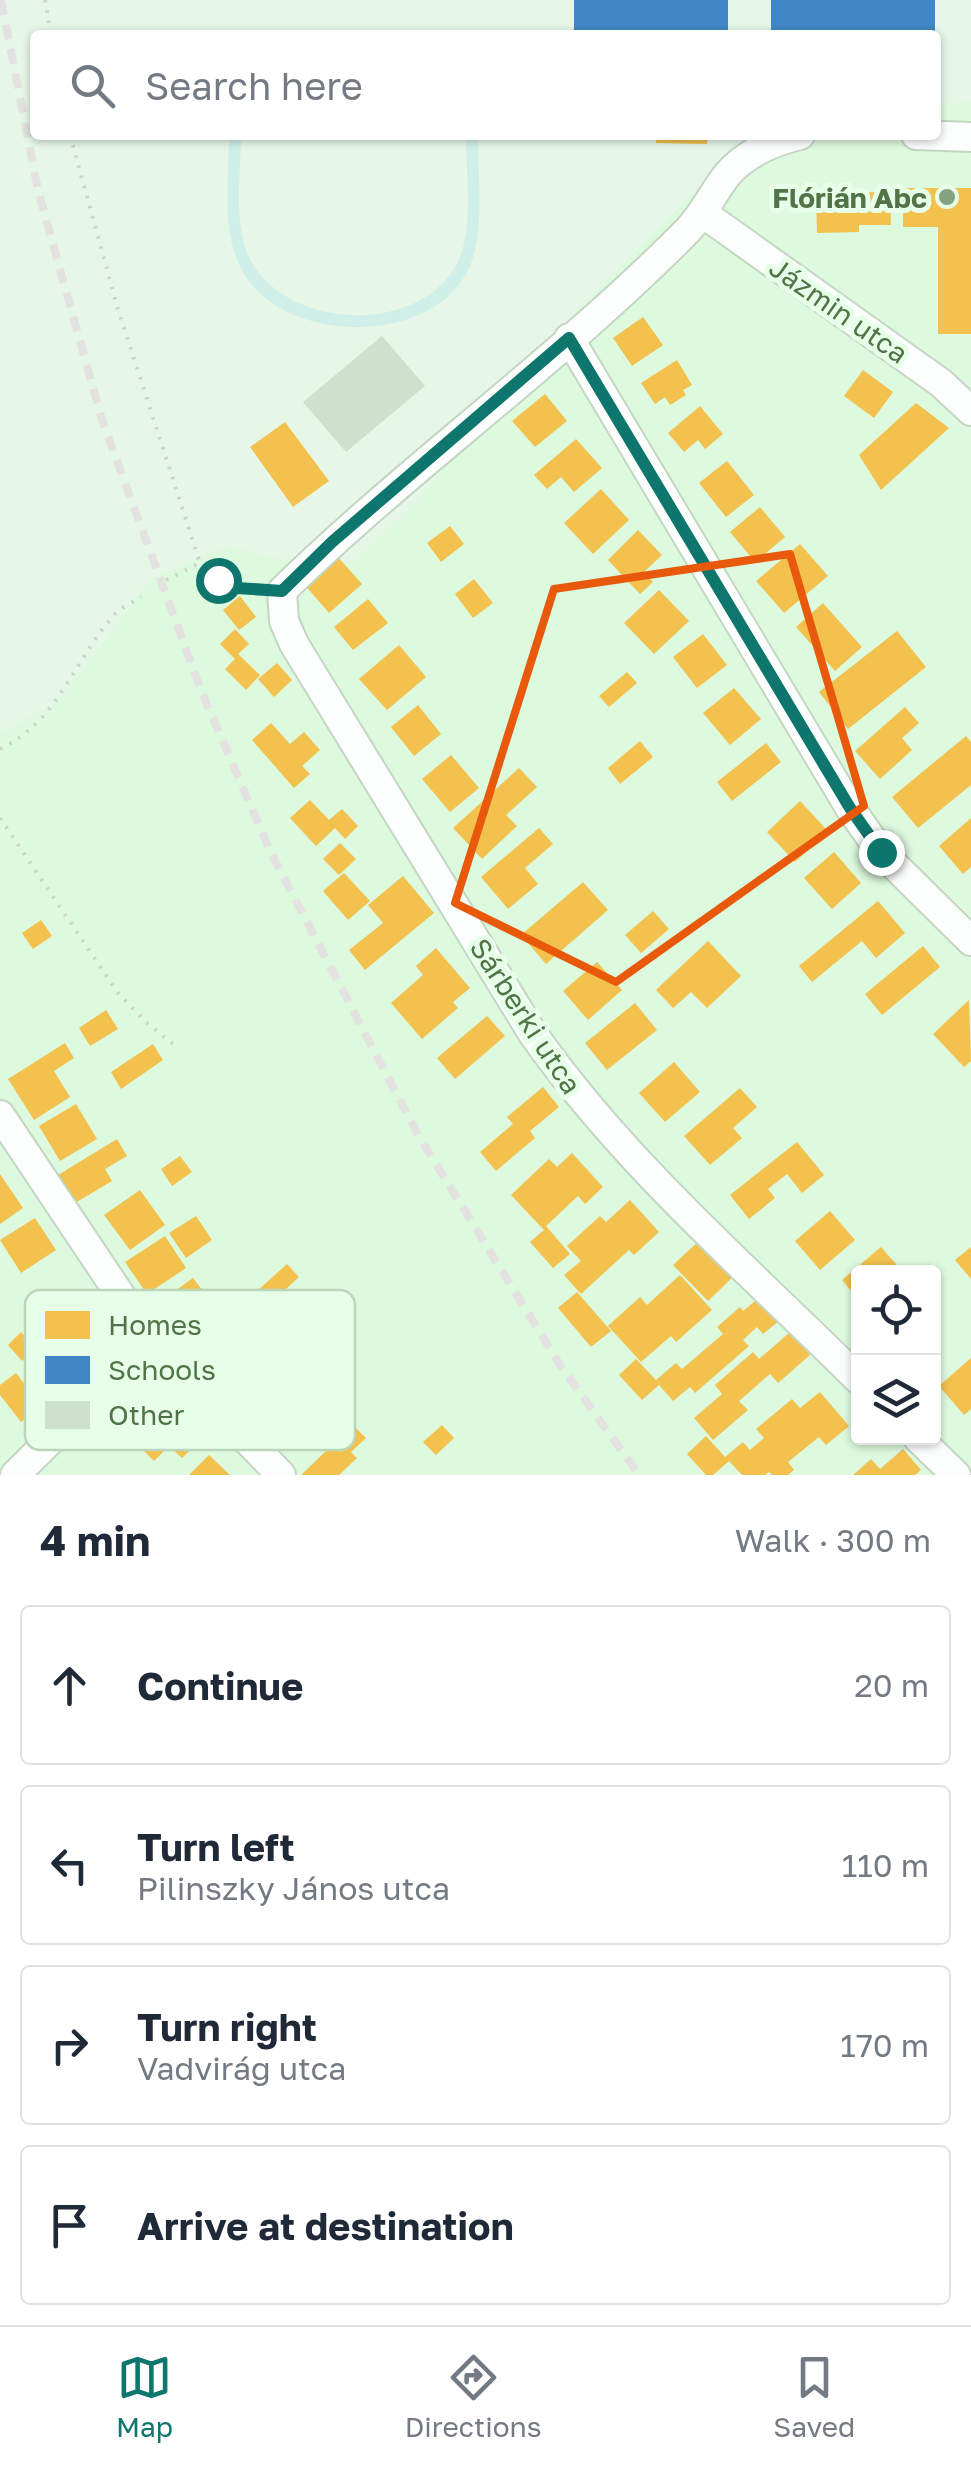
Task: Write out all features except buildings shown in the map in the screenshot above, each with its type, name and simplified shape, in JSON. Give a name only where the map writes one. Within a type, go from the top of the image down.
[{"type":"street","points":[[941,136],[971,137]]},
{"type":"street","points":[[282,591],[332,542],[569,338],[704,214],[728,173],[757,150],[786,140]]},
{"type":"street","name":"Jázmin utca","points":[[704,214],[940,382],[971,411]]},
{"type":"street","points":[[569,338],[850,808],[881,852],[971,941]]},
{"type":"street","name":"Sárberki utca","points":[[282,591],[284,621],[294,644],[533,1034],[573,1091],[629,1154],[851,1372]]},
{"type":"street","points":[[0,1116],[117,1290]]},
{"type":"street","points":[[925,1445],[956,1475]]},
{"type":"street","points":[[15,1475],[40,1450]]},
{"type":"street","points":[[257,1450],[281,1475]]},
{"type":"path","points":[[45,0],[50,30]]},
{"type":"path","points":[[71,140],[117,306],[200,563],[218,580],[237,588],[282,591]]},
{"type":"path","points":[[166,580],[200,563]]},
{"type":"path","points":[[0,749],[33,728],[57,702],[117,611],[141,597]]},
{"type":"path","points":[[0,818],[118,993],[179,1049]]},
{"type":"highlighted area","points":[[790,554],[864,806],[616,982],[455,903],[554,589]]},
{"type":"shaded area","points":[[971,102],[971,1475],[0,1475],[0,733],[58,702],[150,580],[227,546],[302,565],[354,561],[415,503],[562,326],[746,140],[941,140],[941,105]]},
{"type":"shaded area","points":[[229,140],[241,140],[241,229],[249,257],[267,282],[293,300],[323,311],[356,315],[388,312],[418,301],[443,283],[460,257],[468,198],[466,140],[478,140],[480,197],[473,258],[458,286],[434,307],[405,320],[337,326],[304,318],[274,304],[251,284],[241,268],[228,212]]},
{"type":"railway","points":[[1,0],[38,190],[102,420],[202,693],[272,855],[418,1135],[560,1365],[639,1475]]},
{"type":"place","name":"Flórián Abc","points":[[947,197]]},
{"type":"route","points":[[218,580],[237,588],[282,591],[332,542],[569,338],[850,808],[881,852]]}]
